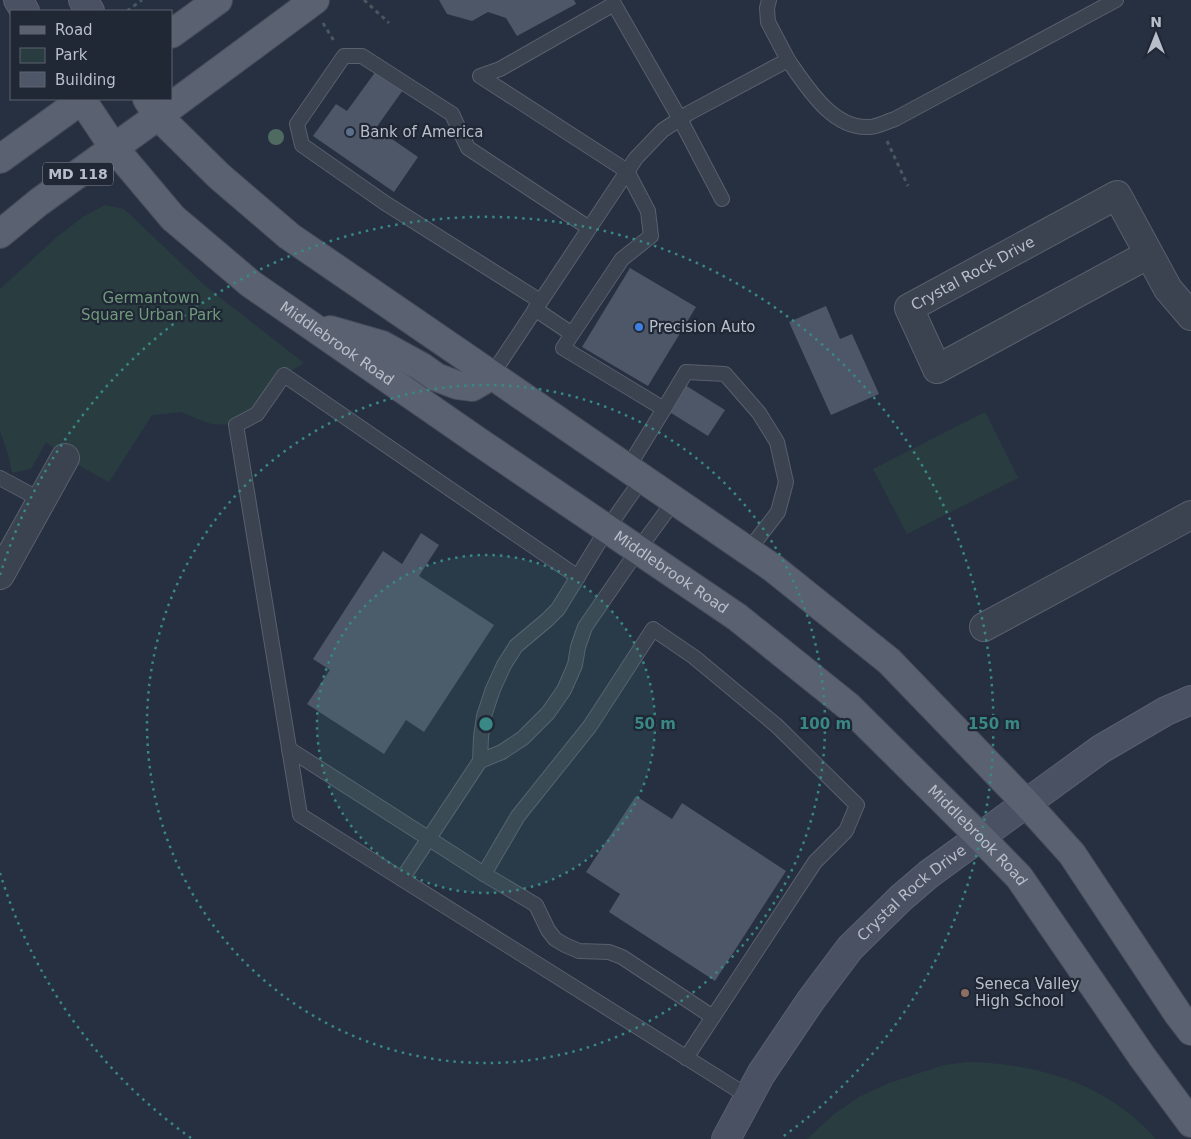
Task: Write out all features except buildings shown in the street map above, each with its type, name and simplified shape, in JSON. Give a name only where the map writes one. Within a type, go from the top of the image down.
[{"type":"main road","points":[[172,33],[218,0]]},
{"type":"main road","name":"MD 118","points":[[172,95],[318,10]]},
{"type":"main road","points":[[0,159],[81,100]]},
{"type":"main road","name":"Middlebrook Road","points":[[83,100],[114,148],[173,218],[251,284],[737,617],[848,706],[1019,877],[1143,1058],[1191,1123]]},
{"type":"main road","name":"MD 118","points":[[0,234],[38,202],[114,148],[152,107],[164,100]]},
{"type":"main road","points":[[152,107],[219,176],[289,236],[773,568],[889,661],[1027,804],[1072,854],[1191,1031]]},
{"type":"main road","points":[[311,326],[341,332],[382,345],[436,377],[457,384],[472,387],[491,376]]},
{"type":"street","name":"Crystal Rock Drive","points":[[1149,254],[937,369],[909,308],[1117,194],[1168,289],[1191,316]]},
{"type":"street","points":[[0,575],[65,458]]},
{"type":"street","points":[[984,627],[1191,515]]},
{"type":"street","name":"Crystal Rock Drive","points":[[726,1139],[762,1074],[805,1008],[850,948],[900,898],[929,874],[1101,749],[1166,711],[1191,700]]},
{"type":"lane","points":[[769,0],[767,8],[768,22],[788,60],[813,94],[829,111],[847,124],[870,128],[895,119],[1107,2]]},
{"type":"lane","points":[[664,409],[563,348],[622,259],[651,236],[648,211],[627,171],[480,76],[500,68],[614,4],[680,119],[722,199]]},
{"type":"lane","points":[[572,334],[538,305],[385,203],[302,144],[297,124],[344,56],[362,56],[452,114],[468,148],[589,228]]},
{"type":"lane","points":[[491,376],[636,158],[663,130],[688,113],[788,60]]},
{"type":"lane","points":[[402,879],[480,761],[484,716],[504,665],[516,646],[558,609],[578,577],[607,529],[635,474],[664,409],[686,372],[725,374],[759,413],[777,442],[786,482],[778,512],[748,551]]},
{"type":"lane","points":[[578,577],[284,375],[257,414],[236,425],[300,815],[749,1097]]},
{"type":"lane","points":[[0,478],[41,500]]},
{"type":"lane","points":[[480,761],[502,752],[523,738],[548,713],[564,690],[575,665],[578,647],[586,627],[674,501]]},
{"type":"lane","points":[[484,874],[518,816],[590,726],[652,629],[694,657],[777,726],[858,805],[846,831],[815,862],[686,1058]]},
{"type":"lane","points":[[289,749],[484,874],[536,905],[548,930],[555,939],[579,951],[610,952],[622,957],[712,1016]]},
{"type":"path","points":[[128,10],[142,0]]},
{"type":"path","points":[[364,0],[389,23]]},
{"type":"path","points":[[318,10],[344,56]]},
{"type":"path","points":[[880,124],[908,186]]},
{"type":"green space","name":"Germantown Square Urban Park","points":[[105,205],[124,209],[203,284],[304,363],[284,375],[257,414],[236,425],[211,424],[181,412],[152,415],[109,482],[65,458],[46,442],[31,469],[12,473],[0,431],[0,289],[57,237],[83,217]]},
{"type":"green space","points":[[985,412],[1018,478],[907,534],[873,469]]},
{"type":"green space","points":[[969,1062],[1022,1067],[1071,1081],[1094,1091],[1116,1104],[1137,1120],[1156,1139],[807,1139],[833,1115],[859,1097],[889,1083],[944,1065]]},
{"type":"place","name":"Bank of America","points":[[350,132]]},
{"type":"place","name":"Precision Auto","points":[[639,327]]},
{"type":"place","name":"Seneca Valley High School","points":[[965,993]]}]
